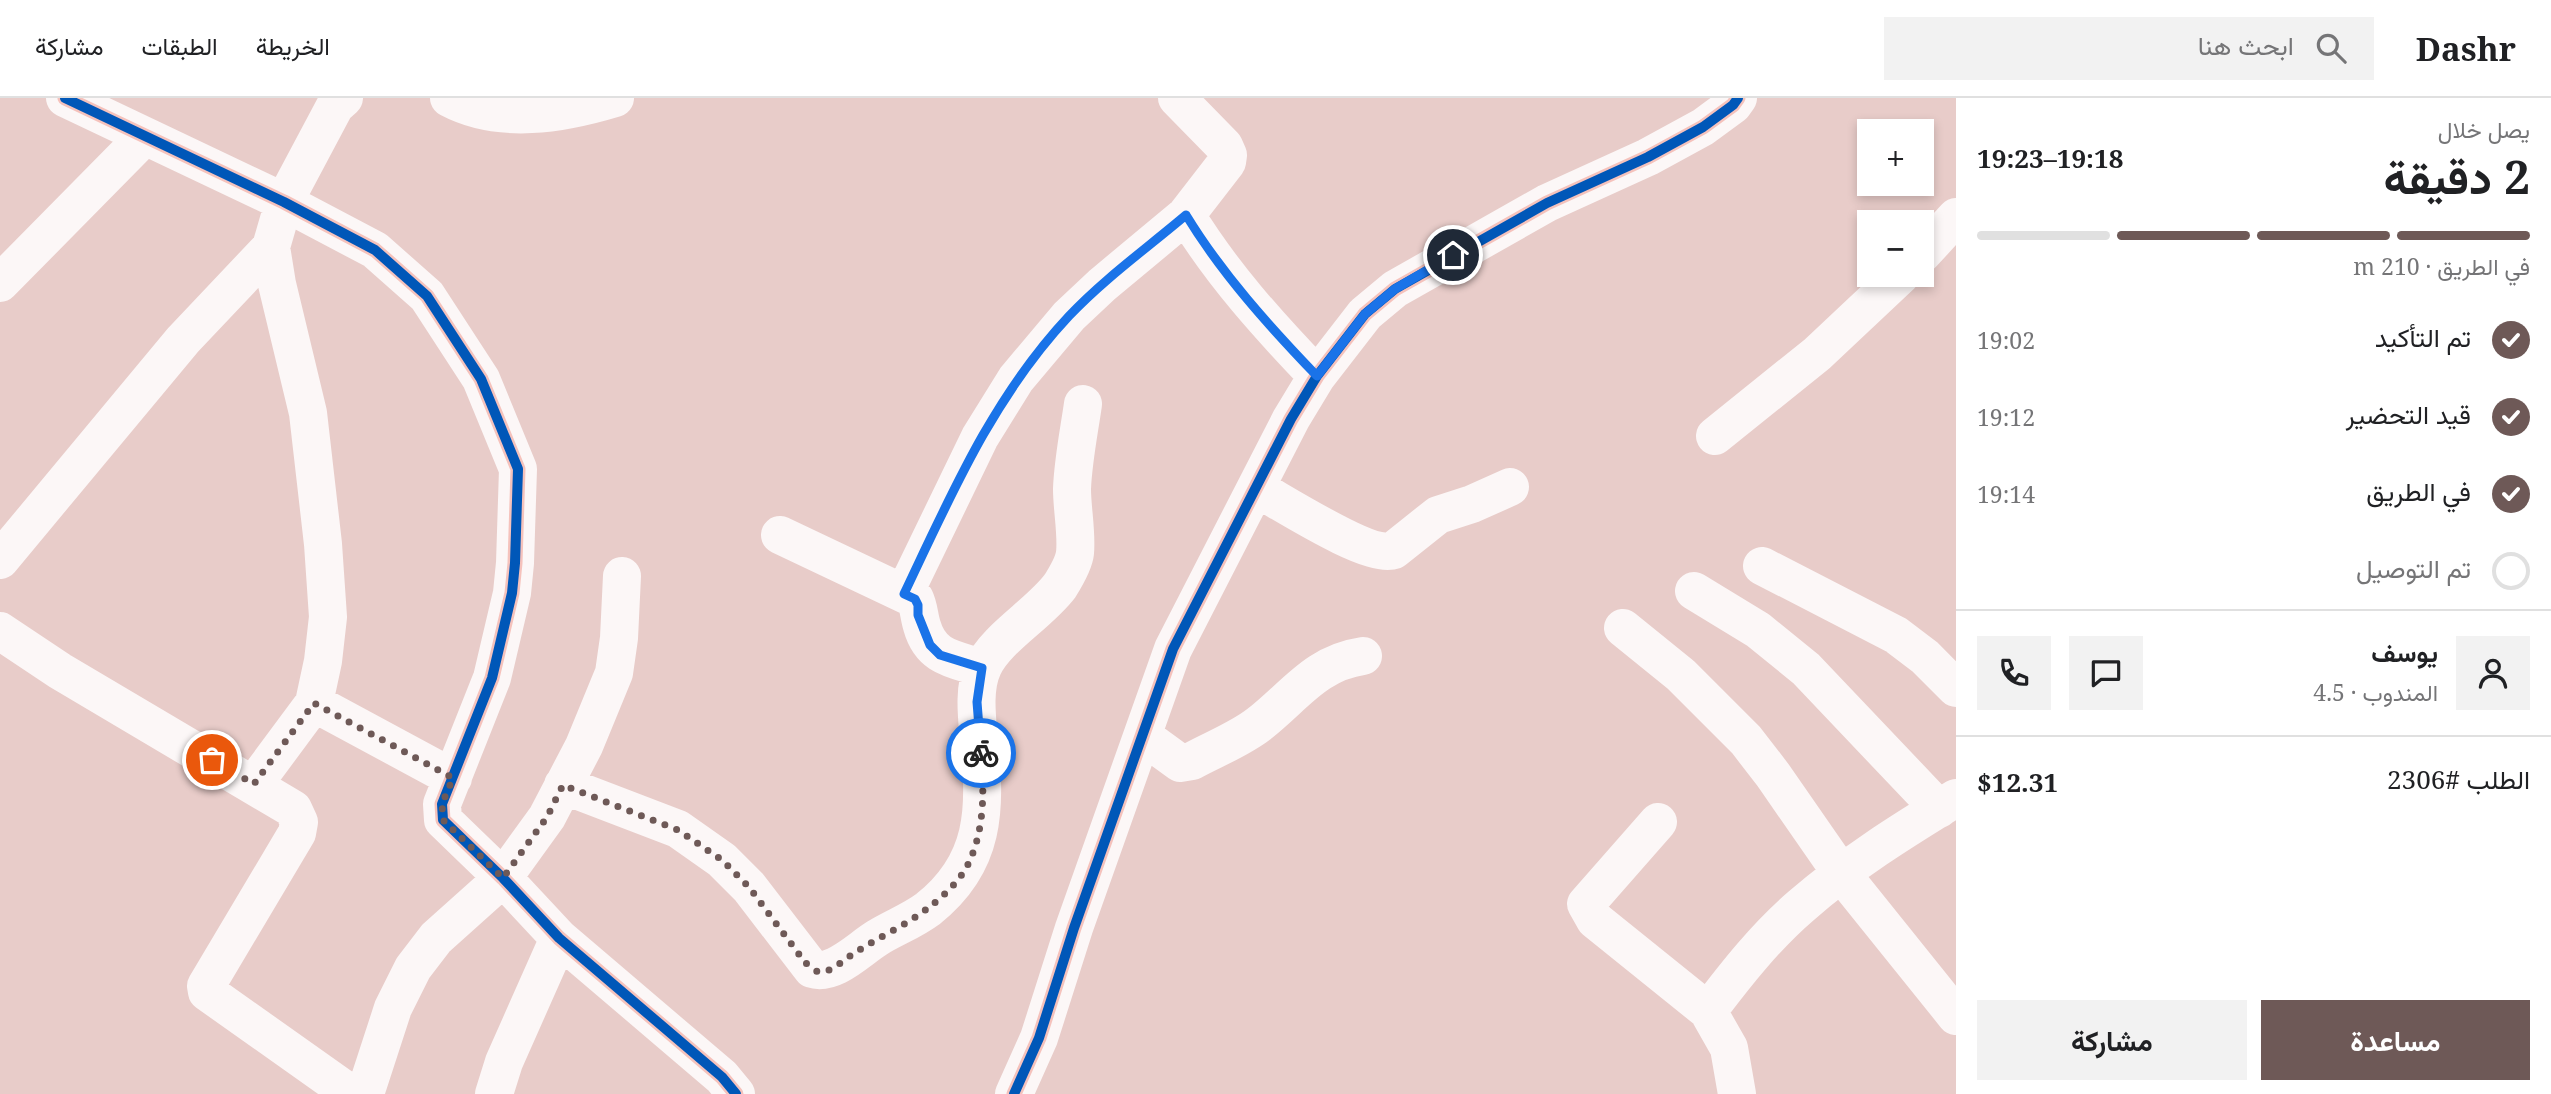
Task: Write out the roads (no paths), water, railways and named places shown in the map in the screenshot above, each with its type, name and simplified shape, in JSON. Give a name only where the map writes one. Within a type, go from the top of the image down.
[{"type":"street","points":[[65,98],[284,202],[375,250],[427,296],[481,380],[518,469],[512,593],[492,678],[442,804],[443,820],[503,878],[559,938],[722,1088]]},
{"type":"street","points":[[254,784],[314,703],[323,661],[328,617],[323,544],[308,413],[277,284],[271,247],[284,202],[335,106],[344,98]]},
{"type":"street","points":[[449,98],[490,114],[531,114],[586,107],[615,98]]},
{"type":"street","points":[[904,594],[980,437],[1016,379],[1069,316],[1186,215],[1227,162],[1228,155],[1224,146],[1177,98]]},
{"type":"street","points":[[1014,1094],[1039,1038],[1074,928],[1173,649],[1291,419],[1317,376],[1365,314],[1395,289],[1547,203],[1637,162],[1703,127],[1733,105],[1738,98]]},
{"type":"street","points":[[0,283],[144,137]]},
{"type":"street","points":[[1186,215],[1209,252],[1317,376]]},
{"type":"street","points":[[1934,241],[1956,217]]},
{"type":"street","points":[[0,560],[183,341],[271,247]]},
{"type":"street","points":[[1715,436],[1817,354],[1888,287]]},
{"type":"street","points":[[563,785],[678,830],[722,860],[749,887],[812,969],[821,972],[832,968],[876,938],[926,910],[957,882],[970,860],[977,837],[984,788],[977,702],[982,668],[994,650],[1043,606],[1061,584],[1076,554],[1072,487],[1083,404]]},
{"type":"street","points":[[1256,488],[1361,546],[1388,552],[1438,515],[1510,487]]},
{"type":"street","points":[[780,535],[915,599],[918,615],[930,645],[940,655],[982,668]]},
{"type":"street","points":[[1762,566],[1896,635],[1925,657],[1956,688]]},
{"type":"street","points":[[365,1094],[393,1008],[413,968],[436,938],[503,878],[547,817],[584,746],[614,673],[619,638],[622,576]]},
{"type":"street","points":[[1694,591],[1758,630],[1806,669],[1948,803],[1909,826],[1841,873],[1799,907],[1746,962],[1707,1010]]},
{"type":"street","points":[[1623,628],[1681,675],[1746,740],[1841,873],[1956,1016]]},
{"type":"street","points":[[0,631],[60,671],[254,784],[293,810],[299,822],[297,833],[206,986],[207,992],[351,1094]]},
{"type":"street","points":[[1143,736],[1180,763],[1192,761],[1257,726],[1305,681],[1328,666],[1363,656]]},
{"type":"street","points":[[314,703],[453,778]]},
{"type":"street","points":[[1658,822],[1586,904],[1595,920],[1707,1010],[1729,1048],[1737,1094]]},
{"type":"street","points":[[494,1094],[504,1062],[559,938]]}]
